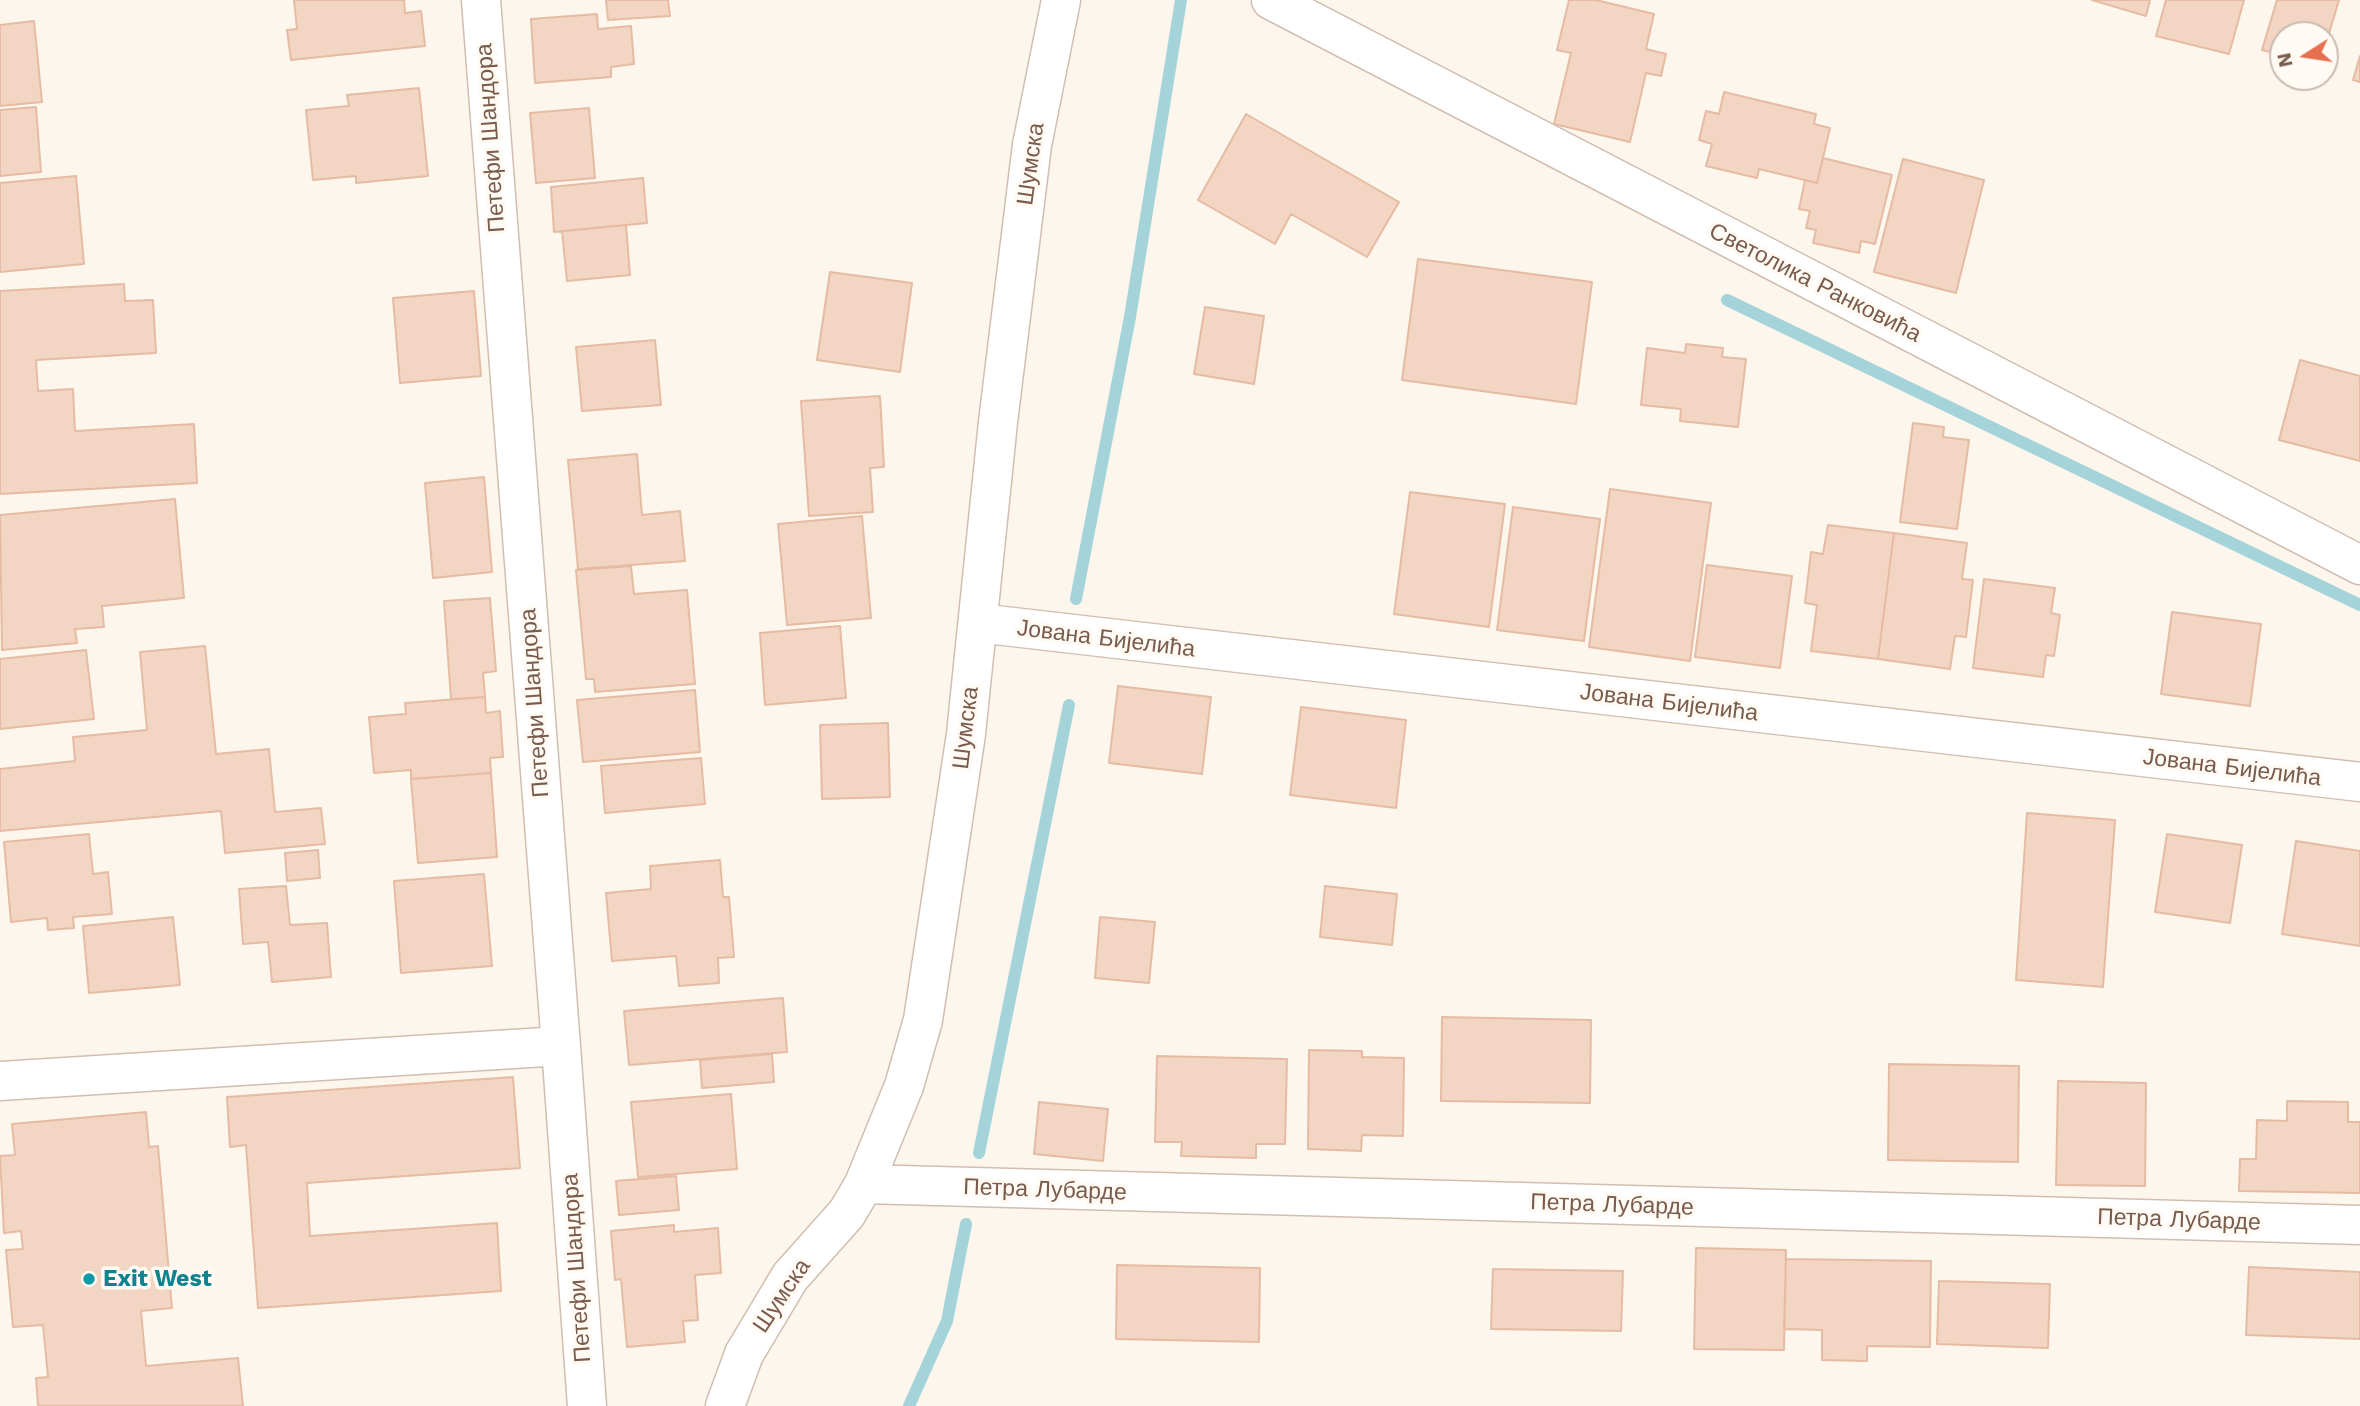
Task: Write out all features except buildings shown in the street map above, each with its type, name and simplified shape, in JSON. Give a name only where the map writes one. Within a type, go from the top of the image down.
[{"type":"street","name":"Петефи Шандора","points":[[481,0],[587,1406]]},
{"type":"street","name":"Шумска","points":[[725,1406],[744,1354],[790,1277],[847,1213],[864,1184],[904,1086],[923,1020],[966,734],[998,422],[1032,145],[1061,0]]},
{"type":"street","name":"Светолика Ранковића","points":[[1271,0],[2360,565]]},
{"type":"street","name":"Јована Бијелића","points":[[978,623],[2360,782]]},
{"type":"street","points":[[0,1081],[561,1046]]},
{"type":"street","name":"Петра Лубарде","points":[[864,1184],[2360,1225]]},
{"type":"waterway","points":[[1076,599],[1130,317],[1181,0]]},
{"type":"waterway","points":[[1727,300],[2360,605]]},
{"type":"waterway","points":[[979,1153],[1069,705]]},
{"type":"waterway","points":[[909,1406],[947,1321],[966,1224]]},
{"type":"place","name":"Exit West","points":[[89,1279]]}]
